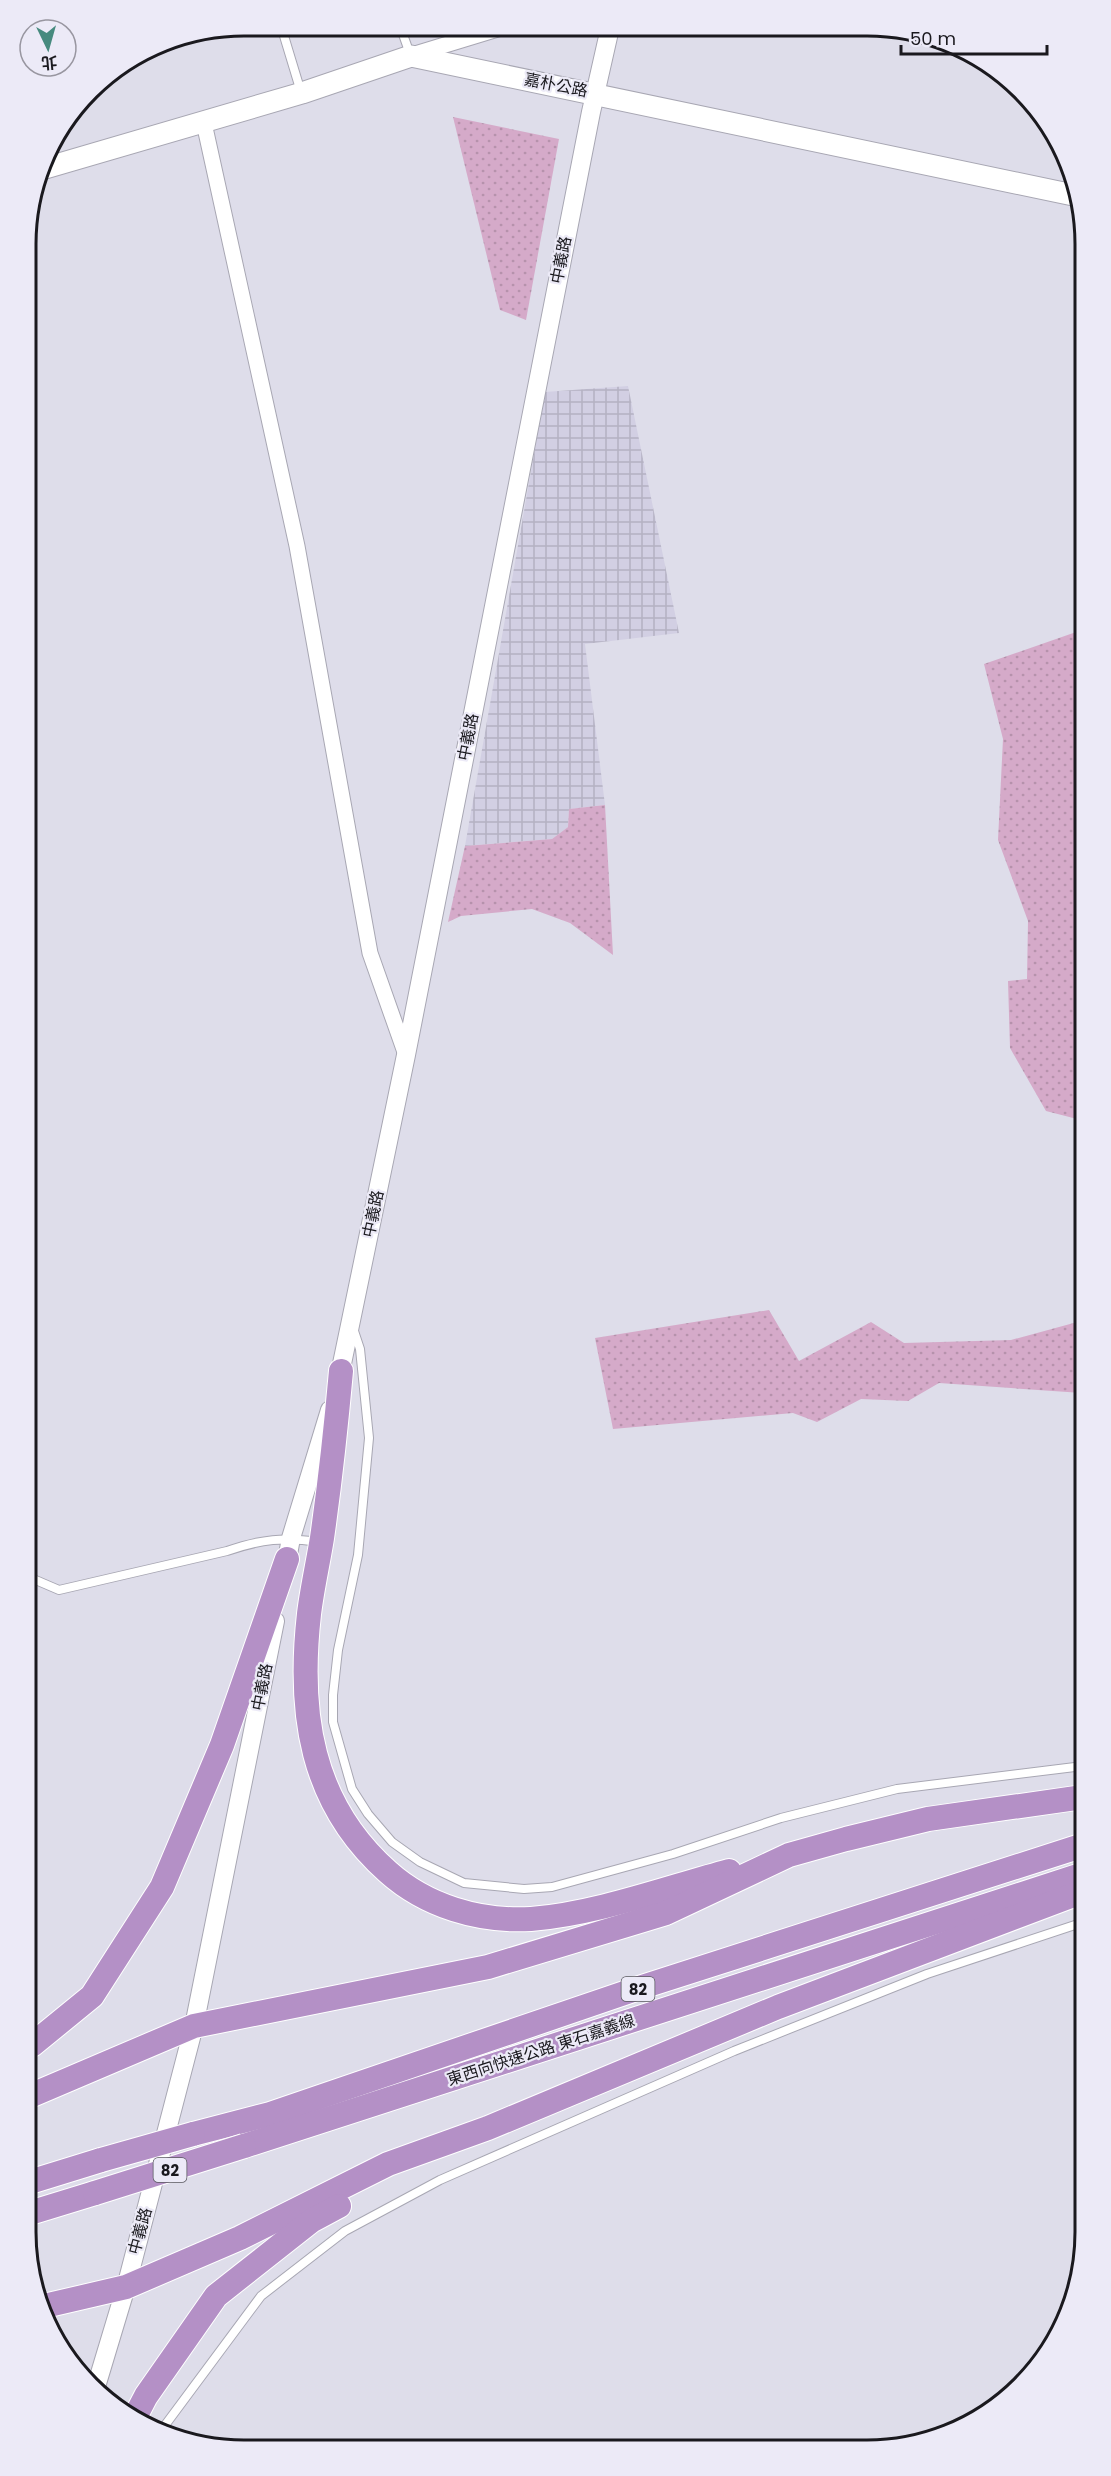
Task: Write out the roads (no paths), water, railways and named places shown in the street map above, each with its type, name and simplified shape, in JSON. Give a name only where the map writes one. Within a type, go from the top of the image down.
[{"type":"highway","points":[[341,1371],[321,1542],[309,1613],[305,1662],[306,1702],[324,1784],[336,1812],[353,1836],[404,1887],[439,1904],[480,1916],[529,1919],[574,1913],[896,1826],[969,1812],[1075,1798]]},
{"type":"highway","points":[[36,2042],[92,1996],[162,1887],[222,1745],[289,1549]]},
{"type":"highway","name":"東西向快速公路 東石嘉義線","points":[[36,2180],[270,2114],[642,1987],[1075,1848]]},
{"type":"highway","points":[[36,2094],[194,2026],[488,1967],[666,1912],[789,1855]]},
{"type":"highway","name":"東西向快速公路 東石嘉義線","points":[[36,2211],[1075,1877]]},
{"type":"highway","points":[[50,2305],[126,2287],[240,2238],[388,2164],[488,2128],[778,2007],[1075,1894]]},
{"type":"highway","points":[[138,2411],[146,2396],[216,2296],[311,2221],[488,2128]]},
{"type":"main road","points":[[51,166],[302,93],[411,56]]},
{"type":"main road","name":"嘉朴公路","points":[[411,56],[1069,194]]},
{"type":"street","points":[[411,56],[475,36]]},
{"type":"street","name":"中義路","points":[[98,2380],[126,2287],[194,2026],[289,1549],[341,1371],[608,36]]},
{"type":"street","points":[[204,123],[297,546],[370,953],[406,1054]]},
{"type":"lane","points":[[284,36],[302,93]]},
{"type":"lane","points":[[403,36],[411,56]]},
{"type":"lane","points":[[350,1317],[360,1349],[369,1438],[357,1555],[338,1650],[333,1695],[333,1722],[352,1789],[368,1814],[392,1842],[420,1862],[464,1882],[524,1889],[552,1887],[673,1854],[781,1818],[897,1789],[1075,1767]]},
{"type":"lane","points":[[36,1580],[59,1590],[273,1538],[289,1549],[321,1542]]},
{"type":"lane","points":[[166,2425],[261,2296],[345,2231],[440,2180],[734,2051],[927,1974],[1075,1925]]}]
